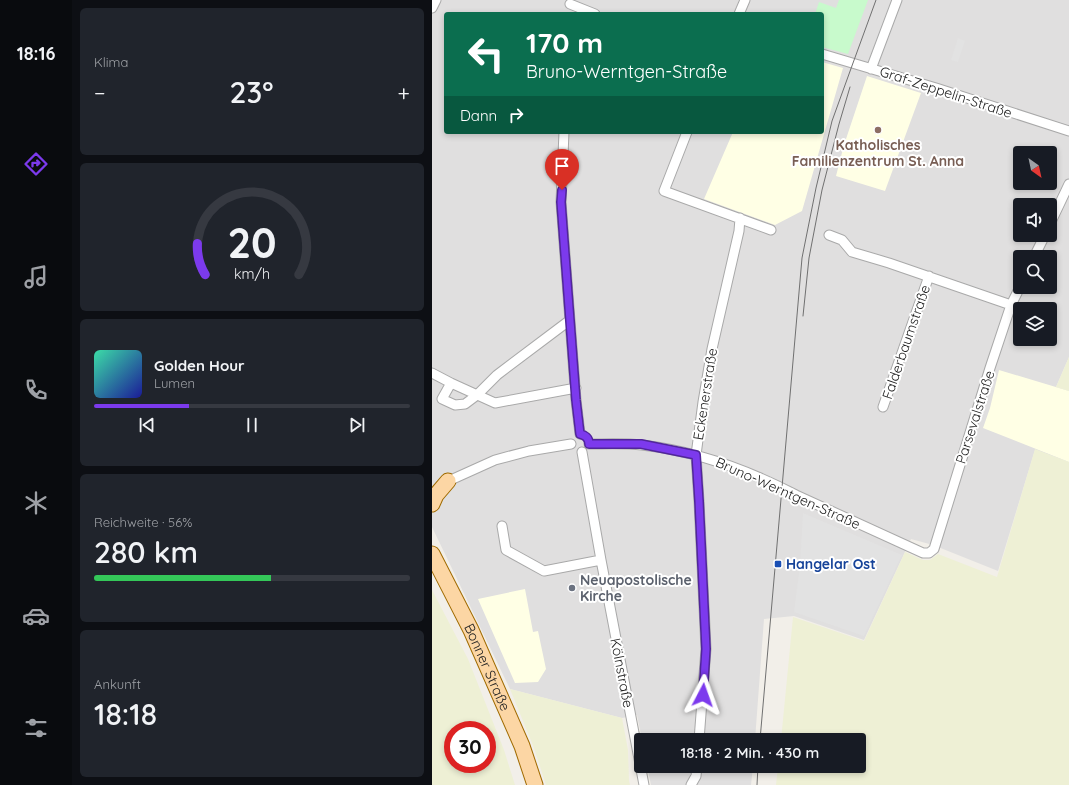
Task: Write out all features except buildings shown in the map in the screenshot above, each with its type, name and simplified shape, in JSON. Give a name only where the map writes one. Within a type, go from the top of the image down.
[{"type":"main road","points":[[432,504],[436,495],[448,481]]},
{"type":"main road","name":"Bonner Straße","points":[[432,554],[471,630],[522,746],[534,785]]},
{"type":"street","points":[[432,8],[436,0]]},
{"type":"street","points":[[740,12],[745,0]]},
{"type":"street","points":[[872,69],[897,0]]},
{"type":"street","points":[[570,1],[571,12]]},
{"type":"street","points":[[570,1],[591,12]]},
{"type":"street","name":"Graf-Zeppelin-Straße","points":[[824,55],[1069,131]]},
{"type":"street","points":[[564,134],[561,202],[580,434]]},
{"type":"street","points":[[686,134],[664,190],[771,230]]},
{"type":"street","points":[[1057,209],[1069,184]]},
{"type":"street","name":"Eckenerstraße","points":[[700,733],[706,649],[696,455],[712,349],[739,231],[740,218]]},
{"type":"street","name":"Falderbaumstraße","points":[[829,235],[842,240],[852,252],[889,262],[1011,305]]},
{"type":"street","name":"Falderbaumstraße","points":[[883,407],[929,276]]},
{"type":"street","name":"Parsevalstraße","points":[[934,549],[1011,305],[1016,294]]},
{"type":"street","points":[[451,383],[442,399],[455,405],[465,404],[477,395],[497,375],[570,320]]},
{"type":"street","points":[[432,373],[495,403],[576,388]]},
{"type":"street","points":[[571,444],[576,451],[582,452],[587,449],[589,444],[588,438],[580,434]]},
{"type":"street","points":[[571,444],[573,439],[580,434]]},
{"type":"street","points":[[432,488],[495,460],[529,451],[571,444]]},
{"type":"street","name":"Bruno-Werntgen-Straße","points":[[589,444],[641,444],[714,460],[783,488],[923,553],[930,553],[934,549]]},
{"type":"street","name":"Kölnstraße","points":[[582,452],[644,785]]},
{"type":"street","points":[[502,526],[506,550],[544,571],[601,560]]},
{"type":"street","points":[[691,785],[696,773]]},
{"type":"shaded area","points":[[432,0],[1069,0],[1069,357],[1056,387],[1069,391],[1069,462],[1035,450],[998,571],[933,545],[911,539],[864,640],[794,616],[764,619],[756,733],[641,733],[637,715],[622,718],[510,689],[432,527]]},
{"type":"shaded area","points":[[958,38],[965,41],[958,62],[951,60]]},
{"type":"shaded area","points":[[824,63],[843,68],[802,211],[775,225],[704,199],[732,134],[824,134]]},
{"type":"shaded area","name":"Katholisches Familienzentrum St. Anna","points":[[867,76],[921,93],[885,191],[836,176],[844,145]]},
{"type":"shaded area","points":[[1069,357],[1069,391],[1056,387]]},
{"type":"shaded area","points":[[999,370],[1069,391],[1069,462],[983,428],[990,408]]},
{"type":"shaded area","points":[[1035,449],[1069,462],[1069,785],[776,785],[777,773],[866,773],[866,733],[782,733],[793,617],[864,641],[905,552],[923,560],[930,560],[938,554],[997,577]]},
{"type":"shaded area","points":[[803,513],[902,555],[864,636],[794,612],[800,565]]},
{"type":"shaded area","points":[[525,589],[533,632],[538,631],[546,669],[538,682],[515,683],[478,599]]},
{"type":"shaded area","points":[[432,590],[468,659],[493,721],[444,721],[444,773],[496,773],[496,730],[515,785],[432,785]]},
{"type":"shaded area","points":[[510,689],[622,718],[628,750],[630,785],[546,785],[534,748]]},
{"type":"shaded area","points":[[648,773],[752,773],[751,785],[651,785]]},
{"type":"green space","points":[[839,0],[868,0],[848,54],[824,48],[824,12],[816,12],[819,2],[836,8]]},
{"type":"tram line","points":[[761,733],[802,258],[816,188],[832,121],[876,0]]},
{"type":"tram line","points":[[803,316],[809,258],[822,190],[850,87]]},
{"type":"tram line","points":[[757,785],[758,773]]},
{"type":"place","name":"Katholisches Familienzentrum St. Anna","points":[[878,130]]},
{"type":"place","name":"Hangelar Ost","points":[[778,564]]},
{"type":"place","name":"Neuapostolische Kirche","points":[[572,588]]},
{"type":"route","points":[[562,190],[561,202],[576,400],[580,434],[588,438],[589,444],[641,444],[696,455],[706,649],[703,695]]}]
